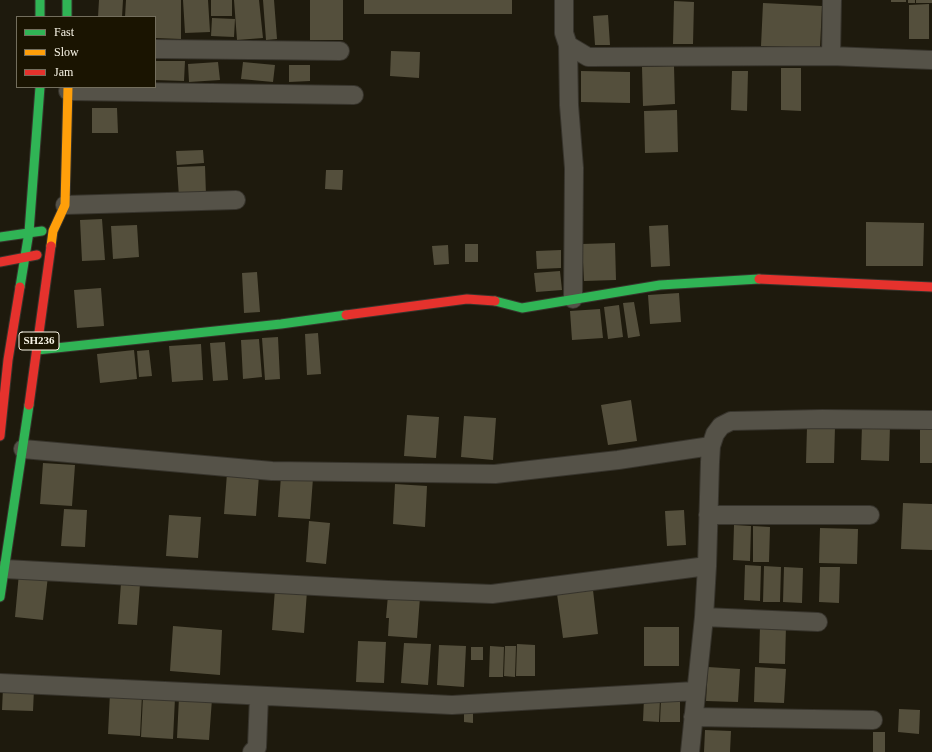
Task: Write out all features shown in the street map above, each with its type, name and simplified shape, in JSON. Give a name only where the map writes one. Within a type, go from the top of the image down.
[{"type":"main road","points":[[40,0],[40,16]]},
{"type":"main road","points":[[67,0],[67,16]]},
{"type":"main road","name":"SH236","points":[[0,433],[4,361],[29,232],[40,88]]},
{"type":"main road","name":"SH236","points":[[0,597],[23,449],[53,231],[65,205],[68,89]]},
{"type":"main road","points":[[0,237],[29,232],[53,231]]},
{"type":"main road","points":[[0,262],[25,256],[50,255]]},
{"type":"main road","points":[[37,350],[281,324],[467,299],[491,300],[522,308],[660,285],[749,280],[932,287]]},
{"type":"street","points":[[564,0],[564,33],[568,45],[569,105],[574,168],[573,299]]},
{"type":"street","points":[[831,56],[832,0]]},
{"type":"street","points":[[568,45],[588,57],[831,56],[932,60]]},
{"type":"street","points":[[156,49],[340,51]]},
{"type":"street","points":[[68,89],[354,95]]},
{"type":"street","points":[[65,205],[236,200]]},
{"type":"street","points":[[690,752],[695,691],[704,617],[711,446],[715,434],[721,426],[731,421],[822,419],[932,420]]},
{"type":"street","points":[[23,449],[272,470],[495,474],[618,460],[711,446]]},
{"type":"street","points":[[708,515],[870,515]]},
{"type":"street","points":[[5,568],[388,590],[492,594],[707,566]]},
{"type":"street","points":[[704,617],[818,622]]},
{"type":"street","points":[[0,683],[452,705],[695,691]]},
{"type":"street","points":[[252,752],[257,747],[259,696]]},
{"type":"street","points":[[693,717],[873,720]]},
{"type":"building","points":[[99,0],[123,0],[122,16],[98,16]]},
{"type":"building","points":[[126,0],[181,0],[181,39],[156,38],[156,16],[125,16]]},
{"type":"building","points":[[183,0],[208,0],[210,32],[185,33]]},
{"type":"building","points":[[211,0],[232,0],[232,16],[211,16]]},
{"type":"building","points":[[234,0],[259,0],[263,38],[237,40]]},
{"type":"building","points":[[263,0],[274,0],[277,39],[266,40]]},
{"type":"building","points":[[310,0],[343,0],[343,40],[310,40]]},
{"type":"building","points":[[364,0],[512,0],[512,14],[364,14]]},
{"type":"building","points":[[891,0],[906,0],[906,2],[891,2]]},
{"type":"building","points":[[908,0],[915,0],[915,3],[908,3]]},
{"type":"building","points":[[916,0],[932,0],[932,3],[916,3]]},
{"type":"building","points":[[674,1],[694,2],[693,44],[673,44]]},
{"type":"building","points":[[763,3],[822,6],[820,48],[761,46]]},
{"type":"building","points":[[929,4],[929,39],[909,39],[909,5]]},
{"type":"building","points":[[608,15],[610,45],[595,45],[593,16]]},
{"type":"building","points":[[212,18],[235,19],[234,37],[211,36]]},
{"type":"building","points":[[391,51],[420,52],[419,78],[390,76]]},
{"type":"building","points":[[156,61],[185,61],[184,81],[156,80]]},
{"type":"building","points":[[218,62],[220,80],[189,82],[188,64]]},
{"type":"building","points":[[243,62],[275,65],[273,82],[241,79]]},
{"type":"building","points":[[289,65],[310,65],[310,81],[289,82]]},
{"type":"building","points":[[674,66],[675,104],[643,106],[642,67]]},
{"type":"building","points":[[781,68],[801,68],[801,111],[781,110]]},
{"type":"building","points":[[581,71],[630,72],[630,103],[581,102]]},
{"type":"building","points":[[732,71],[748,71],[747,111],[731,110]]},
{"type":"building","points":[[92,108],[117,108],[118,133],[92,133]]},
{"type":"building","points":[[677,110],[678,152],[645,153],[644,111]]},
{"type":"building","points":[[203,150],[204,163],[177,165],[176,151]]},
{"type":"building","points":[[205,166],[206,195],[179,197],[177,167]]},
{"type":"building","points":[[326,170],[343,170],[342,190],[325,189]]},
{"type":"building","points":[[102,219],[105,260],[82,261],[80,220]]},
{"type":"building","points":[[866,222],[924,223],[923,266],[866,266]]},
{"type":"building","points":[[137,225],[139,257],[113,259],[111,226]]},
{"type":"building","points":[[668,225],[670,266],[651,267],[649,226]]},
{"type":"building","points":[[615,243],[616,280],[584,281],[582,244]]},
{"type":"building","points":[[465,244],[478,244],[478,262],[465,262]]},
{"type":"building","points":[[448,245],[449,264],[434,265],[432,246]]},
{"type":"building","points":[[561,250],[561,268],[537,269],[536,251]]},
{"type":"building","points":[[560,271],[562,290],[536,292],[534,273]]},
{"type":"building","points":[[257,272],[260,312],[244,313],[242,273]]},
{"type":"building","points":[[101,288],[104,326],[77,328],[74,290]]},
{"type":"building","points":[[679,293],[681,322],[650,324],[648,295]]},
{"type":"building","points":[[634,302],[640,336],[628,338],[623,303]]},
{"type":"building","points":[[619,305],[623,337],[608,339],[604,307]]},
{"type":"building","points":[[600,309],[603,338],[572,340],[570,311]]},
{"type":"building","points":[[318,333],[321,374],[307,375],[305,334]]},
{"type":"building","points":[[278,337],[280,379],[265,380],[262,338]]},
{"type":"building","points":[[259,339],[262,377],[243,379],[241,340]]},
{"type":"building","points":[[225,342],[228,380],[213,381],[210,343]]},
{"type":"building","points":[[201,344],[203,380],[172,382],[169,346]]},
{"type":"building","points":[[134,350],[137,379],[100,383],[97,354]]},
{"type":"building","points":[[149,350],[152,376],[139,377],[137,351]]},
{"type":"building","points":[[631,400],[637,441],[608,445],[601,405]]},
{"type":"building","points":[[407,415],[439,417],[436,458],[404,456]]},
{"type":"building","points":[[464,416],[496,418],[493,460],[461,457]]},
{"type":"building","points":[[862,424],[890,425],[889,461],[861,460]]},
{"type":"building","points":[[920,424],[932,424],[932,463],[920,463]]},
{"type":"building","points":[[807,427],[835,427],[834,463],[806,463]]},
{"type":"building","points":[[43,463],[75,465],[72,506],[40,504]]},
{"type":"building","points":[[227,473],[259,475],[256,516],[224,514]]},
{"type":"building","points":[[281,476],[313,478],[310,519],[278,517]]},
{"type":"building","points":[[395,484],[427,486],[425,527],[393,524]]},
{"type":"building","points":[[903,503],[932,504],[932,550],[901,549]]},
{"type":"building","points":[[64,509],[87,510],[85,547],[61,546]]},
{"type":"building","points":[[684,510],[686,545],[667,546],[665,511]]},
{"type":"building","points":[[169,515],[201,517],[198,558],[166,556]]},
{"type":"building","points":[[309,521],[330,523],[326,564],[306,562]]},
{"type":"building","points":[[734,525],[751,526],[750,561],[733,560]]},
{"type":"building","points":[[753,526],[770,527],[769,562],[753,562]]},
{"type":"building","points":[[820,528],[858,529],[857,564],[819,563]]},
{"type":"building","points":[[745,565],[761,566],[760,601],[744,600]]},
{"type":"building","points":[[764,566],[781,567],[780,602],[763,602]]},
{"type":"building","points":[[784,567],[803,568],[802,603],[783,602]]},
{"type":"building","points":[[820,567],[840,567],[839,603],[819,602]]},
{"type":"building","points":[[19,573],[48,576],[43,620],[15,617]]},
{"type":"building","points":[[121,583],[140,584],[137,625],[118,624]]},
{"type":"building","points":[[275,589],[307,591],[304,633],[272,630]]},
{"type":"building","points":[[593,590],[598,634],[563,638],[557,594]]},
{"type":"building","points":[[388,595],[420,597],[417,638],[388,636],[389,618],[386,618]]},
{"type":"building","points":[[760,625],[786,626],[785,664],[759,663]]},
{"type":"building","points":[[173,626],[222,630],[220,675],[170,671]]},
{"type":"building","points":[[644,627],[679,627],[679,666],[644,666]]},
{"type":"building","points":[[358,641],[386,642],[384,683],[356,682]]},
{"type":"building","points":[[404,643],[431,644],[428,685],[401,683]]},
{"type":"building","points":[[517,644],[535,645],[535,676],[516,676]]},
{"type":"building","points":[[439,645],[466,646],[464,687],[437,685]]},
{"type":"building","points":[[490,646],[504,647],[503,677],[489,677]]},
{"type":"building","points":[[505,646],[516,646],[515,677],[504,676]]},
{"type":"building","points":[[471,647],[483,647],[483,660],[471,660]]},
{"type":"building","points":[[708,667],[740,669],[738,702],[706,701]]},
{"type":"building","points":[[755,667],[786,669],[784,703],[754,702]]},
{"type":"building","points":[[3,688],[34,689],[33,711],[2,710]]},
{"type":"building","points":[[110,693],[142,695],[140,736],[108,734]]},
{"type":"building","points":[[143,696],[175,698],[173,739],[141,737]]},
{"type":"building","points":[[179,697],[212,699],[209,740],[177,738]]},
{"type":"building","points":[[644,698],[660,699],[659,722],[643,721]]},
{"type":"building","points":[[661,699],[680,699],[680,722],[660,722]]},
{"type":"building","points":[[899,709],[920,710],[919,734],[898,732]]},
{"type":"building","points":[[464,711],[473,712],[473,723],[464,722]]},
{"type":"building","points":[[705,730],[731,731],[730,752],[704,752]]},
{"type":"building","points":[[873,732],[885,732],[885,752],[873,752]]},
{"type":"traffic: fast","points":[[40,0],[40,16]]},
{"type":"traffic: fast","points":[[67,0],[67,16]]},
{"type":"traffic: fast","points":[[20,287],[29,232],[40,88]]},
{"type":"traffic: fast","points":[[0,237],[42,231]]},
{"type":"traffic: fast","points":[[495,301],[522,308],[660,285],[759,279]]},
{"type":"traffic: fast","points":[[37,350],[281,324],[346,315]]},
{"type":"traffic: fast","points":[[0,597],[29,405]]},
{"type":"traffic: slow","points":[[51,246],[53,231],[65,205],[68,88]]},
{"type":"traffic: jam","points":[[29,405],[51,246]]},
{"type":"traffic: jam","points":[[0,262],[37,255]]},
{"type":"traffic: jam","points":[[759,279],[932,287]]},
{"type":"traffic: jam","points":[[0,436],[8,360],[20,287]]},
{"type":"traffic: jam","points":[[346,315],[467,299],[495,301]]}]
